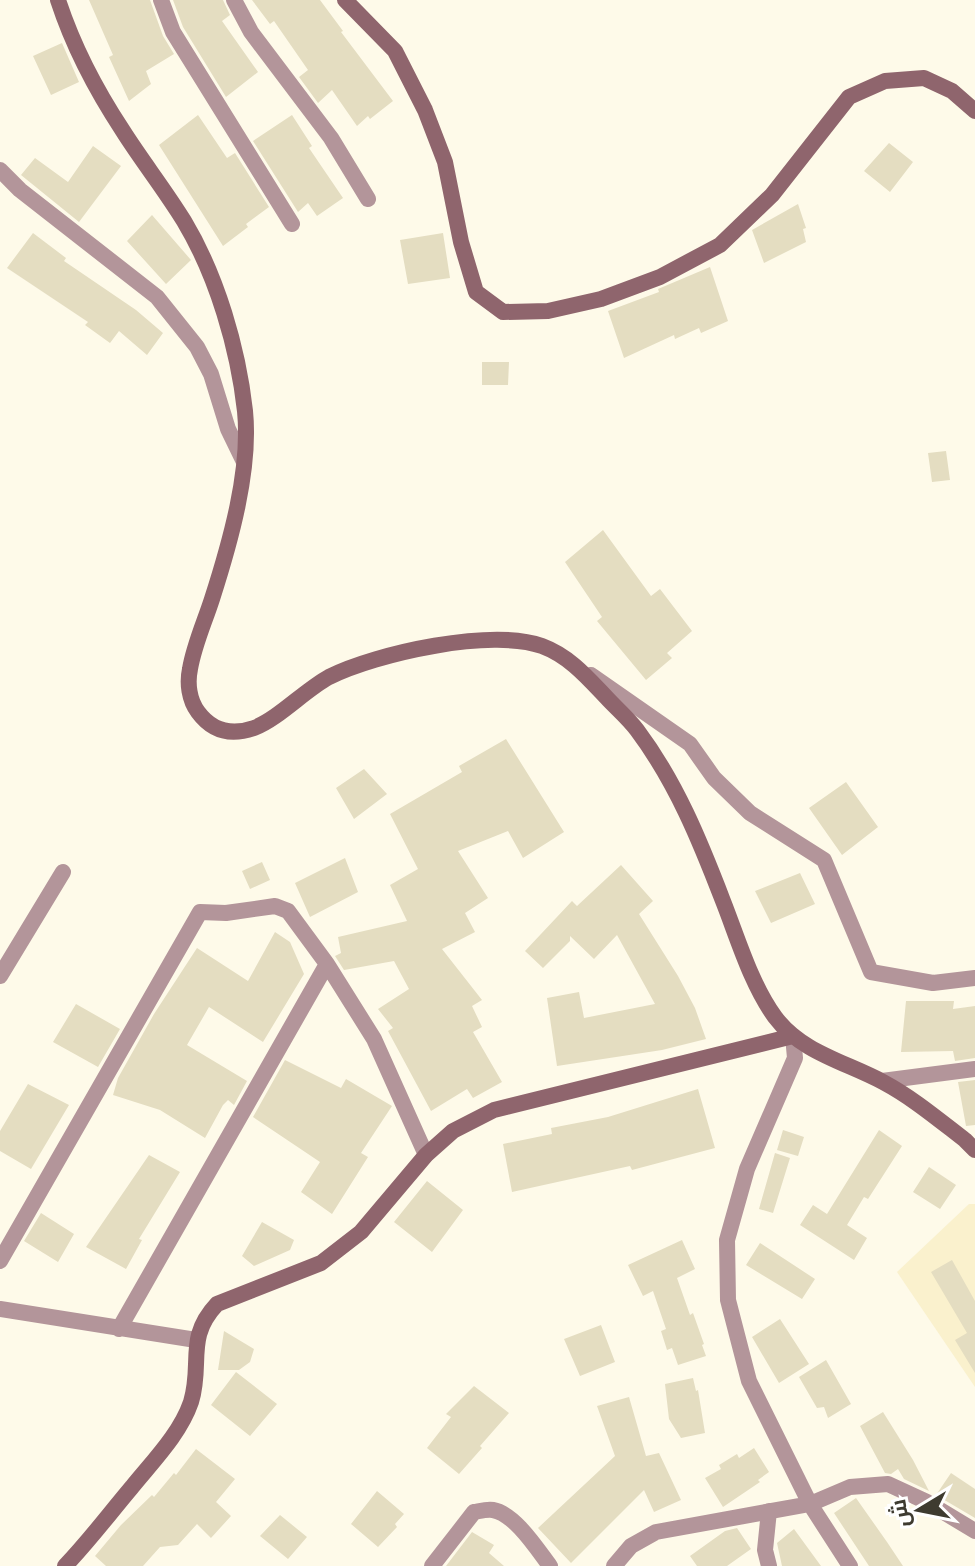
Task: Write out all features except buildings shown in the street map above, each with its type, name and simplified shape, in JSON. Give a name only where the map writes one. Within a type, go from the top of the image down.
[{"type":"main road","points":[[58,0],[66,24],[120,126],[186,223],[214,284],[234,348],[247,435],[221,569],[190,668],[192,704],[201,717],[216,730],[230,732],[255,728],[328,677],[444,643],[496,638],[541,646],[574,663],[636,729],[681,800],[759,988],[775,1016],[793,1036],[837,1063],[882,1081],[972,1144]]},
{"type":"main road","points":[[345,0],[395,51],[419,98],[445,162],[461,242],[476,292],[503,312],[548,311],[601,299],[660,277],[720,245],[772,195],[849,97],[885,81],[924,78],[952,91],[975,111]]},
{"type":"main road","points":[[65,1566],[175,1433],[191,1403],[196,1376],[196,1340],[204,1318],[217,1304],[321,1263],[361,1232],[426,1155],[453,1131],[494,1110],[793,1036]]},
{"type":"street","points":[[161,0],[173,32],[292,224]]},
{"type":"street","points":[[234,0],[251,32],[331,138],[368,199]]},
{"type":"street","points":[[0,170],[20,190],[157,297],[197,347],[211,374],[228,429],[244,462]]},
{"type":"street","points":[[574,663],[690,744],[714,778],[750,813],[824,860],[871,972],[933,983],[975,978]]},
{"type":"street","points":[[0,976],[63,872]]},
{"type":"street","points":[[0,1261],[200,912],[226,913],[275,906],[288,911],[327,964],[374,1039],[426,1155]]},
{"type":"street","points":[[119,1329],[327,964]]},
{"type":"street","points":[[793,1036],[795,1058],[747,1169],[727,1240],[728,1300],[749,1381],[810,1504],[850,1566]]},
{"type":"street","points":[[882,1081],[975,1069]]},
{"type":"street","points":[[0,1309],[196,1340]]},
{"type":"street","points":[[614,1566],[631,1546],[656,1532],[810,1504],[850,1487],[888,1484],[927,1502],[975,1531]]},
{"type":"street","points":[[432,1566],[474,1512],[491,1509],[502,1513],[527,1535],[550,1566]]},
{"type":"street","points":[[769,1511],[765,1550],[769,1566]]},
{"type":"shaded area","points":[[969,1204],[975,1204],[975,1387],[897,1272]]}]
